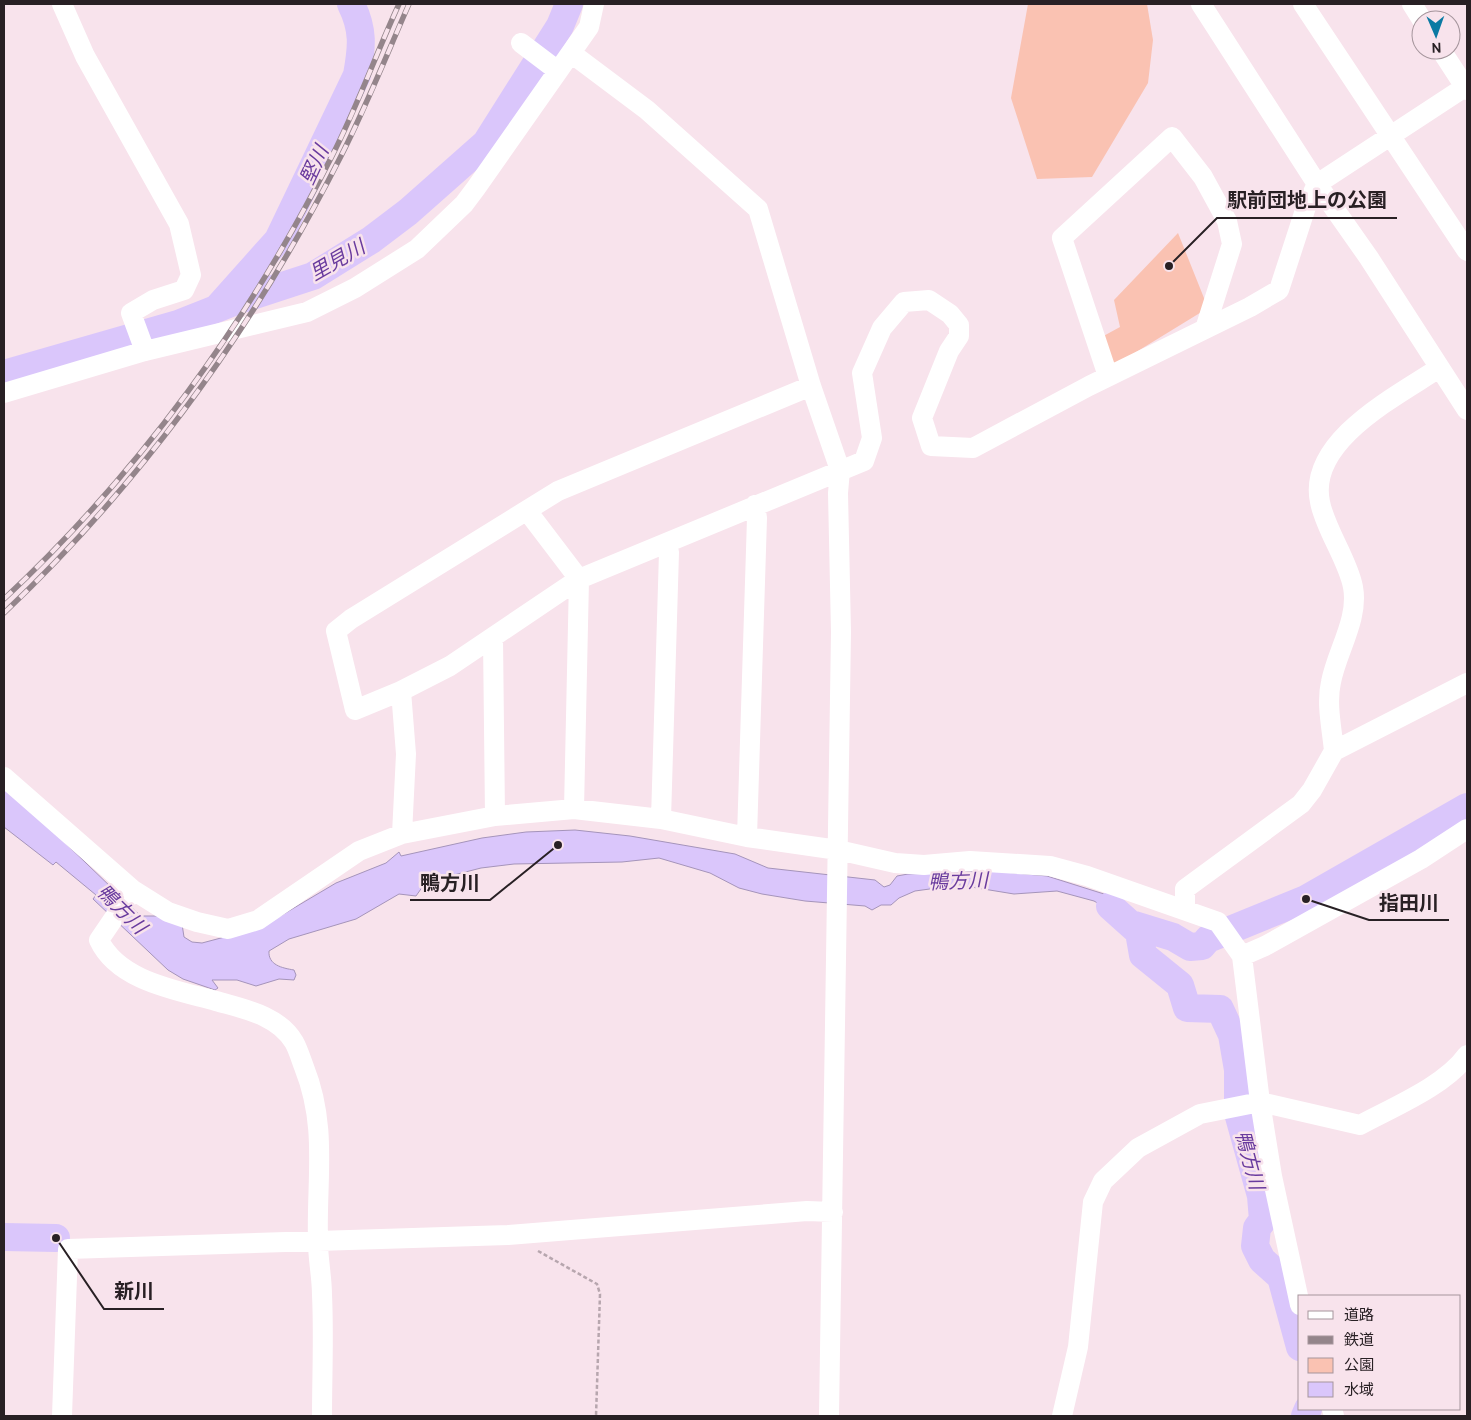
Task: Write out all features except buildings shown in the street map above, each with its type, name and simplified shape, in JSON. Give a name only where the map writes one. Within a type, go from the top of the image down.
[{"type":"street","points":[[62,4],[85,56],[178,224],[192,275],[184,290],[153,300],[131,313],[145,352]]},
{"type":"street","points":[[4,393],[145,352],[306,312],[355,288],[417,249],[464,204],[590,27],[594,4]]},
{"type":"street","points":[[1201,4],[1317,184],[1370,258],[1467,410]]},
{"type":"street","points":[[1303,4],[1467,251]]},
{"type":"street","points":[[521,43],[558,71]]},
{"type":"street","points":[[571,53],[647,110],[758,209],[811,386],[840,470],[838,493],[841,632],[829,1416]]},
{"type":"street","points":[[811,386],[558,491],[528,512],[508,520],[336,631],[355,710],[401,691],[450,666],[579,579],[864,461],[872,438],[862,373],[882,328],[904,302],[928,300],[950,314],[959,325],[959,336],[948,351],[922,418],[932,446],[973,448],[1108,376],[1205,330],[1279,290],[1306,207],[1317,184],[1389,134],[1466,89],[1447,60]]},
{"type":"street","points":[[1108,376],[1062,238],[1172,137],[1207,184],[1227,222],[1232,244],[1205,330]]},
{"type":"street","points":[[1185,909],[1185,889],[1301,804],[1312,790],[1334,751],[1330,684],[1353,614],[1353,586],[1320,502],[1319,477],[1331,450],[1362,420],[1439,368]]},
{"type":"street","points":[[747,837],[757,518],[755,505]]},
{"type":"street","points":[[528,512],[579,579],[574,809]]},
{"type":"street","points":[[661,819],[669,552],[664,544]]},
{"type":"street","points":[[493,638],[495,816]]},
{"type":"street","points":[[1334,751],[1467,683]]},
{"type":"street","points":[[401,691],[406,754],[402,834]]},
{"type":"street","points":[[4,777],[133,890],[168,912],[197,922],[228,929],[258,920],[359,852],[402,834],[495,816],[574,809],[661,819],[838,859],[924,865],[970,861],[1050,866],[1088,876],[1218,922],[1238,952],[1253,1103],[1272,1176],[1298,1296]]},
{"type":"street","points":[[1238,952],[1265,946],[1412,864],[1467,829]]},
{"type":"street","points":[[133,890],[98,940],[104,952],[126,969],[160,985],[260,1014],[280,1026],[294,1042],[317,1107],[321,1149],[318,1242],[322,1295],[322,1416]]},
{"type":"street","points":[[1062,1416],[1078,1347],[1093,1202],[1103,1182],[1138,1148],[1200,1114],[1253,1103],[1360,1125],[1435,1084],[1462,1064],[1467,1055]]},
{"type":"street","points":[[62,1416],[68,1249],[508,1235],[807,1211],[833,1212]]},
{"type":"path","points":[[533,1249],[597,1284],[600,1294],[596,1416]]},
{"type":"green space","points":[[1028,4],[1147,4],[1153,40],[1148,83],[1092,177],[1037,179],[1011,98]]},
{"type":"green space","points":[[1178,233],[1208,308],[1115,365],[1098,339],[1120,327],[1114,300]]},
{"type":"water","points":[[4,784],[141,916],[157,916],[182,924],[184,937],[192,942],[202,943],[251,930],[282,915],[336,883],[386,863],[399,852],[401,856],[482,838],[526,832],[575,830],[630,836],[735,854],[768,868],[875,880],[884,887],[890,885],[897,876],[908,874],[995,871],[1047,876],[1104,894],[1114,904],[1142,924],[1135,935],[1125,923],[1110,916],[1101,905],[1094,901],[1057,891],[1014,894],[959,885],[915,891],[899,898],[891,905],[881,905],[872,910],[865,906],[805,901],[762,894],[739,888],[710,873],[659,858],[622,862],[514,864],[481,868],[446,877],[423,886],[416,896],[399,894],[356,919],[289,939],[269,951],[269,956],[273,963],[294,970],[296,975],[294,980],[279,979],[256,986],[237,980],[212,980],[218,988],[215,990],[183,979],[168,970],[93,899],[96,895],[56,862],[53,865],[4,827]]},
{"type":"waterway","name":"堅川","points":[[219,306],[278,240],[357,75],[361,39],[358,22],[351,4]]},
{"type":"waterway","name":"里見川","points":[[4,374],[178,324],[236,301],[313,276],[371,240],[408,212],[486,143],[560,26],[569,4]]},
{"type":"waterway","points":[[1134,925],[1173,937],[1190,947],[1202,946],[1208,939],[1306,899],[1467,807]]},
{"type":"waterway","name":"鴨方川","points":[[1110,906],[1139,932],[1143,955],[1180,985],[1187,1008],[1220,1009],[1232,1035],[1238,1070],[1238,1113],[1261,1196],[1263,1220],[1257,1228],[1255,1246],[1262,1260],[1281,1277],[1298,1340]]},
{"type":"waterway","points":[[4,1237],[56,1238]]},
{"type":"waterway","name":"鴨方川","points":[[1305,1416],[1308,1410]]},
{"type":"railway","points":[[4,599],[53,551],[145,447],[188,392],[228,335],[300,217],[332,156],[350,119],[399,4]]},
{"type":"railway","points":[[4,613],[55,563],[149,456],[233,341],[271,281],[341,156],[368,100],[409,4]]},
{"type":"place","name":"駅前団地上の公園","points":[[1169,266]]},
{"type":"place","name":"鴨方川","points":[[558,845]]},
{"type":"place","name":"指田川","points":[[1306,899]]},
{"type":"place","name":"新川","points":[[56,1238]]}]
